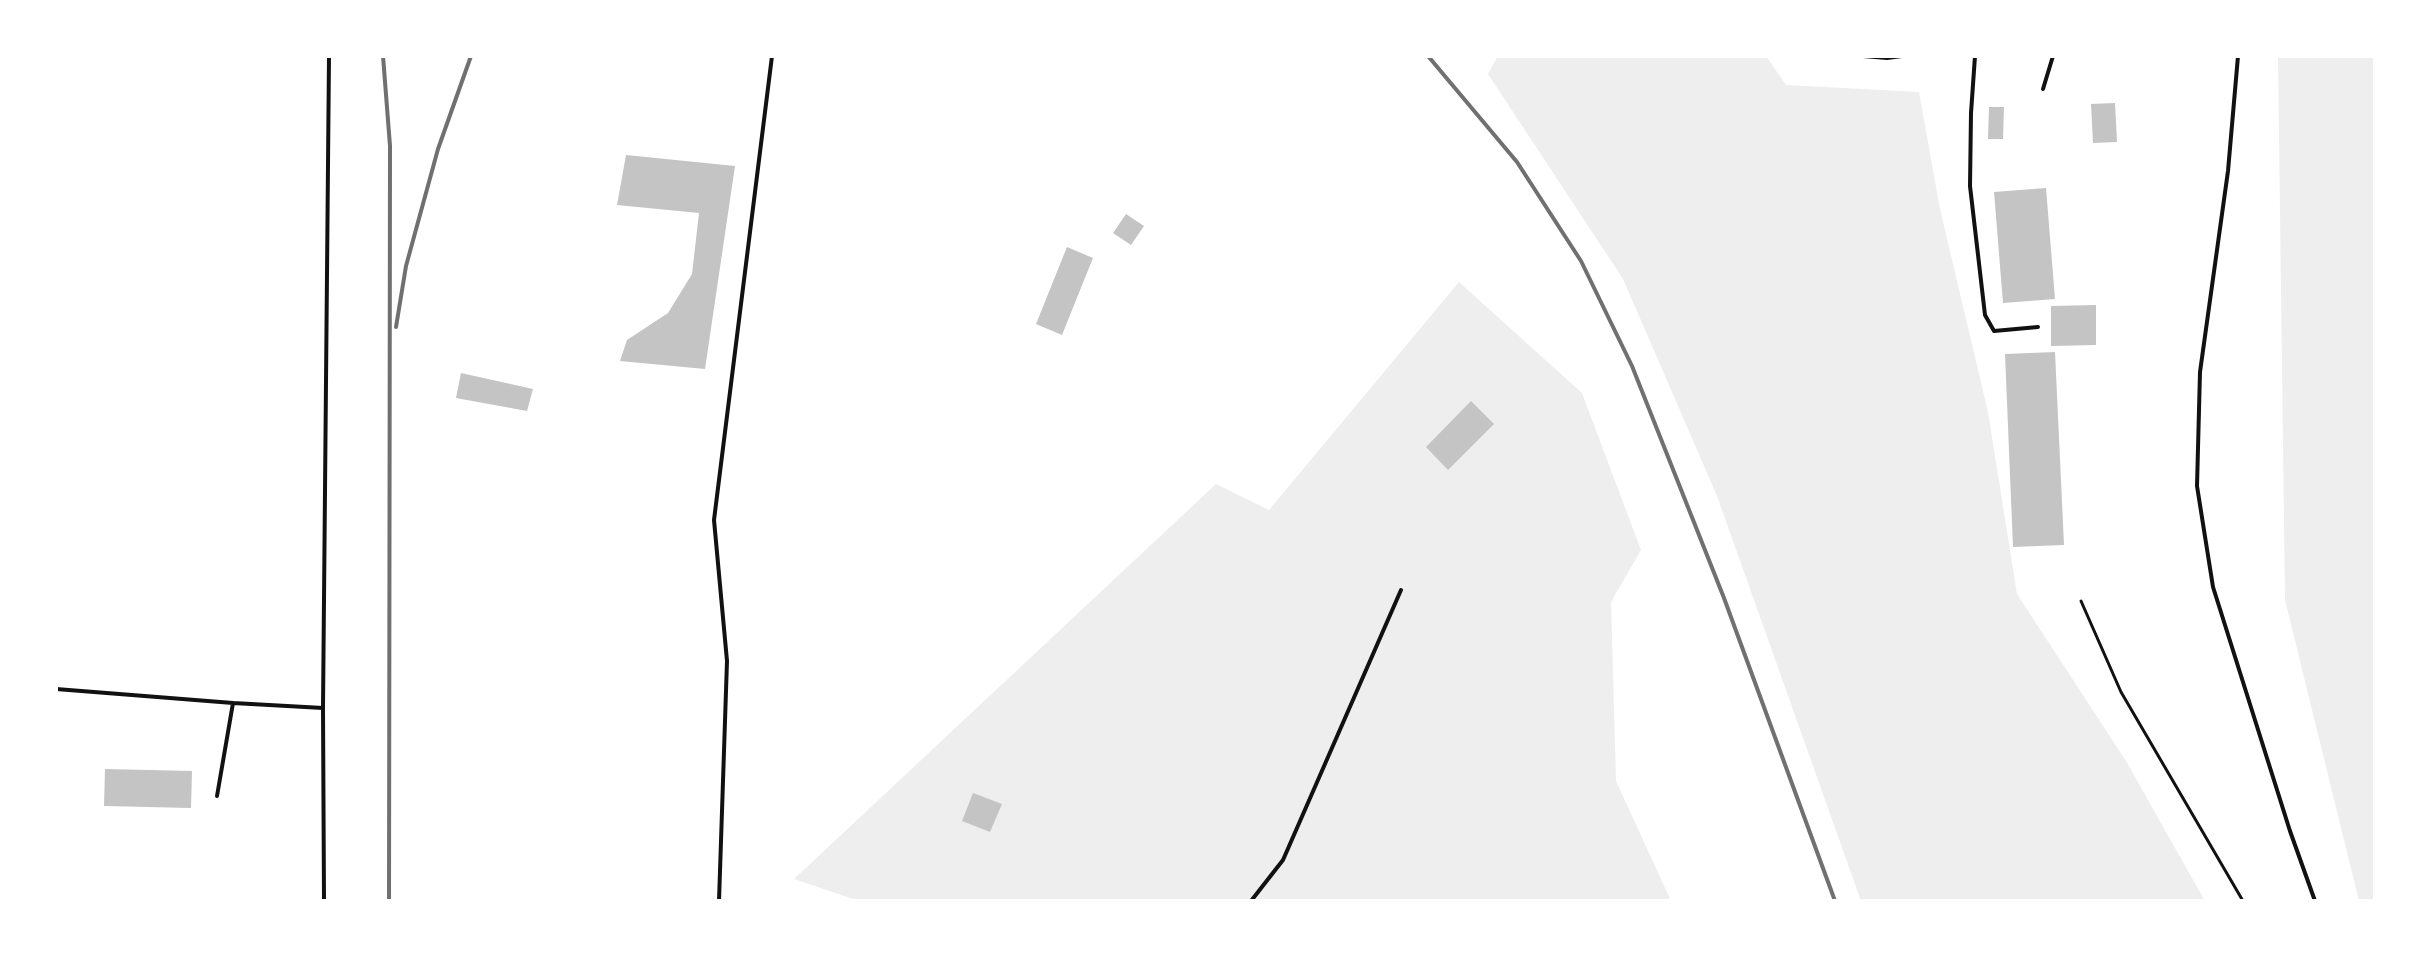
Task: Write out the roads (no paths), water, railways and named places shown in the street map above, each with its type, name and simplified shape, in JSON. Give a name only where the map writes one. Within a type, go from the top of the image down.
[{"type":"lane","points":[[324,901],[323,708],[329,56]]},
{"type":"lane","points":[[719,901],[727,661],[714,520],[772,56]]},
{"type":"lane","points":[[1863,56],[1887,58],[1902,56]]},
{"type":"lane","points":[[1975,56],[1971,112],[1970,186],[1985,315],[1994,331],[2038,327]]},
{"type":"lane","points":[[2044,90],[2053,56]]},
{"type":"lane","points":[[2238,56],[2228,171],[2200,372],[2197,486],[2212,587],[2290,831],[2315,901]]},
{"type":"lane","points":[[1251,901],[1283,860],[1402,590]]},
{"type":"lane","points":[[56,689],[323,708]]},
{"type":"lane","points":[[217,796],[233,703]]},
{"type":"railway","points":[[383,56],[390,146],[389,901]]},
{"type":"railway","points":[[396,327],[406,266],[438,149],[471,56]]},
{"type":"railway","points":[[1428,56],[1517,162],[1581,261],[1632,366],[1724,598],[1835,901]]}]
